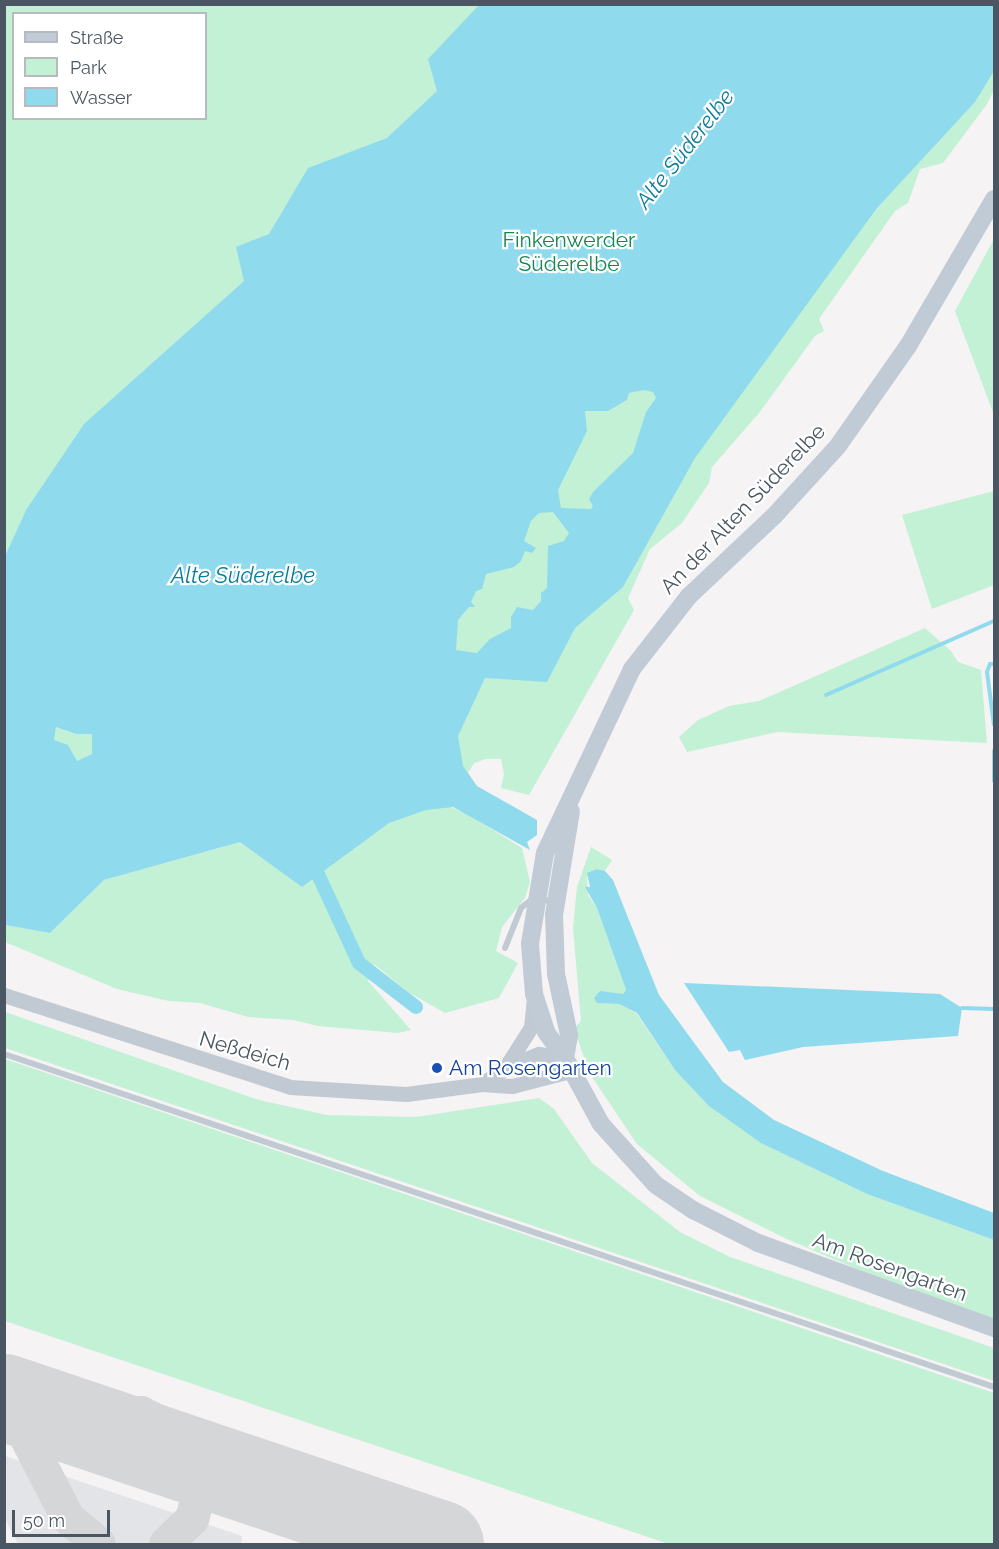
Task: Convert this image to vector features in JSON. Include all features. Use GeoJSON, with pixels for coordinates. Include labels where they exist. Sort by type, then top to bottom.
{"type":"FeatureCollection","features":[{"type":"Feature","properties":{"kind":"main road","name":"An der Alten Süderelbe"},"geometry":{"type":"LineString","coordinates":[[568,1064],[546,1032],[534,994],[530,944],[534,900],[545,853],[574,795],[615,698],[650,641],[689,596],[774,516],[838,446],[908,346],[968,239],[994,199]]}},
{"type":"Feature","properties":{"kind":"main road","name":"An der Alten Süderelbe"},"geometry":{"type":"LineString","coordinates":[[568,1064],[569,1035],[556,974],[555,901],[574,795]]}},
{"type":"Feature","properties":{"kind":"main road","name":"Am Rosengarten"},"geometry":{"type":"LineString","coordinates":[[568,1064],[593,1112],[624,1154],[656,1185],[693,1210],[758,1243],[994,1328]]}},
{"type":"Feature","properties":{"kind":"street"},"geometry":{"type":"LineString","coordinates":[[506,1067],[531,1027],[534,994]]}},
{"type":"Feature","properties":{"kind":"street","name":"Neßdeich"},"geometry":{"type":"LineString","coordinates":[[4,995],[232,1071],[290,1087],[406,1094],[482,1084],[512,1086],[568,1064]]}},
{"type":"Feature","properties":{"kind":"street","name":"Neßdeich"},"geometry":{"type":"LineString","coordinates":[[482,1084],[506,1067],[539,1054],[568,1064]]}},
{"type":"Feature","properties":{"kind":"lane"},"geometry":{"type":"LineString","coordinates":[[505,948],[516,913],[534,900],[555,901]]}},
{"type":"Feature","properties":{"kind":"lane"},"geometry":{"type":"LineString","coordinates":[[4,1054],[994,1387]]}},
{"type":"Feature","properties":{"kind":"shaded area"},"geometry":{"type":"Polygon","coordinates":[[[5,1456],[242,1536],[241,1544],[18,1544],[5,1518],[5,1456]]]}},
{"type":"Feature","properties":{"kind":"green space","name":"Alte Süderelbe"},"geometry":{"type":"Polygon","coordinates":[[[4,5],[994,5],[994,90],[987,104],[943,163],[920,169],[908,203],[895,211],[819,319],[824,331],[815,336],[759,413],[712,467],[709,483],[682,523],[650,549],[628,598],[634,610],[529,795],[501,788],[504,774],[501,759],[486,759],[474,763],[448,806],[469,815],[522,848],[530,882],[525,898],[502,927],[496,951],[518,963],[499,998],[445,1013],[408,992],[374,964],[368,981],[411,1030],[398,1033],[318,1026],[293,1020],[248,1017],[200,1003],[169,1001],[117,989],[5,942],[5,925],[50,933],[104,880],[226,846],[26,510],[5,556],[4,5]]]}},
{"type":"Feature","properties":{"kind":"green space"},"geometry":{"type":"Polygon","coordinates":[[[994,239],[994,415],[955,311],[994,239]]]}},
{"type":"Feature","properties":{"kind":"green space"},"geometry":{"type":"Polygon","coordinates":[[[994,491],[994,585],[932,609],[902,515],[994,491]]]}},
{"type":"Feature","properties":{"kind":"green space"},"geometry":{"type":"Polygon","coordinates":[[[925,628],[951,651],[958,662],[981,670],[987,743],[777,732],[687,752],[679,737],[698,720],[729,706],[759,701],[925,628]]]}},
{"type":"Feature","properties":{"kind":"green space"},"geometry":{"type":"Polygon","coordinates":[[[56,727],[76,734],[93,734],[92,754],[77,761],[54,740],[56,727]]]}},
{"type":"Feature","properties":{"kind":"green space"},"geometry":{"type":"Polygon","coordinates":[[[591,847],[612,860],[605,871],[597,869],[587,877],[588,895],[597,908],[626,990],[623,994],[597,1003],[619,1004],[636,1013],[675,1070],[761,1143],[867,1194],[994,1240],[994,1319],[885,1281],[789,1240],[700,1196],[637,1144],[590,1074],[574,1029],[581,1021],[573,928],[577,887],[591,847]]]}},
{"type":"Feature","properties":{"kind":"green space"},"geometry":{"type":"Polygon","coordinates":[[[5,1012],[259,1100],[327,1115],[416,1117],[539,1098],[554,1109],[592,1163],[680,1232],[730,1257],[994,1348],[994,1381],[5,1048],[5,1012]]]}},
{"type":"Feature","properties":{"kind":"green space"},"geometry":{"type":"Polygon","coordinates":[[[5,1059],[994,1393],[994,1544],[669,1544],[5,1321],[5,1059]]]}},
{"type":"Feature","properties":{"kind":"water","name":"Alte Süderelbe"},"geometry":{"type":"Polygon","coordinates":[[[479,5],[994,5],[994,71],[975,102],[877,208],[695,458],[623,587],[575,628],[547,682],[485,678],[458,736],[463,766],[477,786],[537,820],[537,835],[527,842],[530,850],[453,807],[426,810],[389,823],[302,887],[240,842],[104,880],[50,933],[5,925],[5,556],[26,510],[84,424],[244,281],[236,247],[269,234],[308,168],[387,138],[437,91],[428,59],[479,5]],[[644,390],[629,393],[627,400],[608,411],[585,411],[587,431],[558,490],[561,508],[591,509],[593,506],[589,499],[593,492],[633,453],[646,412],[656,398],[653,392],[644,390]],[[553,512],[539,513],[531,521],[524,541],[536,548],[532,553],[525,551],[521,561],[514,567],[486,574],[482,589],[476,591],[471,602],[475,607],[469,607],[458,620],[456,650],[477,653],[490,639],[511,628],[511,617],[517,607],[533,610],[541,601],[541,593],[547,588],[548,546],[564,541],[569,533],[553,512]],[[56,727],[54,740],[68,745],[77,761],[92,754],[92,734],[76,734],[56,727]]]}},
{"type":"Feature","properties":{"kind":"water"},"geometry":{"type":"Polygon","coordinates":[[[597,869],[605,871],[613,880],[659,995],[723,1082],[774,1120],[883,1171],[994,1213],[994,1240],[867,1194],[761,1143],[709,1106],[675,1070],[637,1013],[619,1004],[597,1003],[594,998],[600,991],[623,994],[626,990],[597,908],[585,887],[590,887],[587,873],[597,869]]]}},
{"type":"Feature","properties":{"kind":"water"},"geometry":{"type":"Polygon","coordinates":[[[684,983],[940,994],[962,1008],[958,1036],[803,1047],[745,1060],[740,1050],[729,1052],[684,983]]]}},
{"type":"Feature","properties":{"kind":"waterway"},"geometry":{"type":"LineString","coordinates":[[826,695],[994,621]]}},
{"type":"Feature","properties":{"kind":"waterway"},"geometry":{"type":"LineString","coordinates":[[994,664],[990,664],[987,672],[994,725]]}},
{"type":"Feature","properties":{"kind":"waterway"},"geometry":{"type":"LineString","coordinates":[[994,751],[994,781]]}},
{"type":"Feature","properties":{"kind":"waterway"},"geometry":{"type":"LineString","coordinates":[[310,857],[359,963],[416,1007]]}},
{"type":"Feature","properties":{"kind":"waterway"},"geometry":{"type":"LineString","coordinates":[[962,1008],[994,1009]]}},
{"type":"Feature","properties":{"kind":"taxiway"},"geometry":{"type":"LineString","coordinates":[[4,1407],[21,1427],[68,1518],[99,1544]]}},
{"type":"Feature","properties":{"kind":"taxiway"},"geometry":{"type":"LineString","coordinates":[[39,1409],[83,1418],[141,1413],[175,1430],[191,1450],[201,1484],[192,1519],[166,1544]]}},
{"type":"Feature","properties":{"kind":"runway"},"geometry":{"type":"LineString","coordinates":[[4,1397],[440,1544]]}},
{"type":"Feature","properties":{"kind":"place","name":"Am Rosengarten"},"geometry":{"type":"Point","coordinates":[437,1068]}},
{"type":"Feature","properties":{"kind":"park label","name":"Finkenwerder Süderelbe"},"geometry":{"type":"Point","coordinates":[569,252]}}]}
